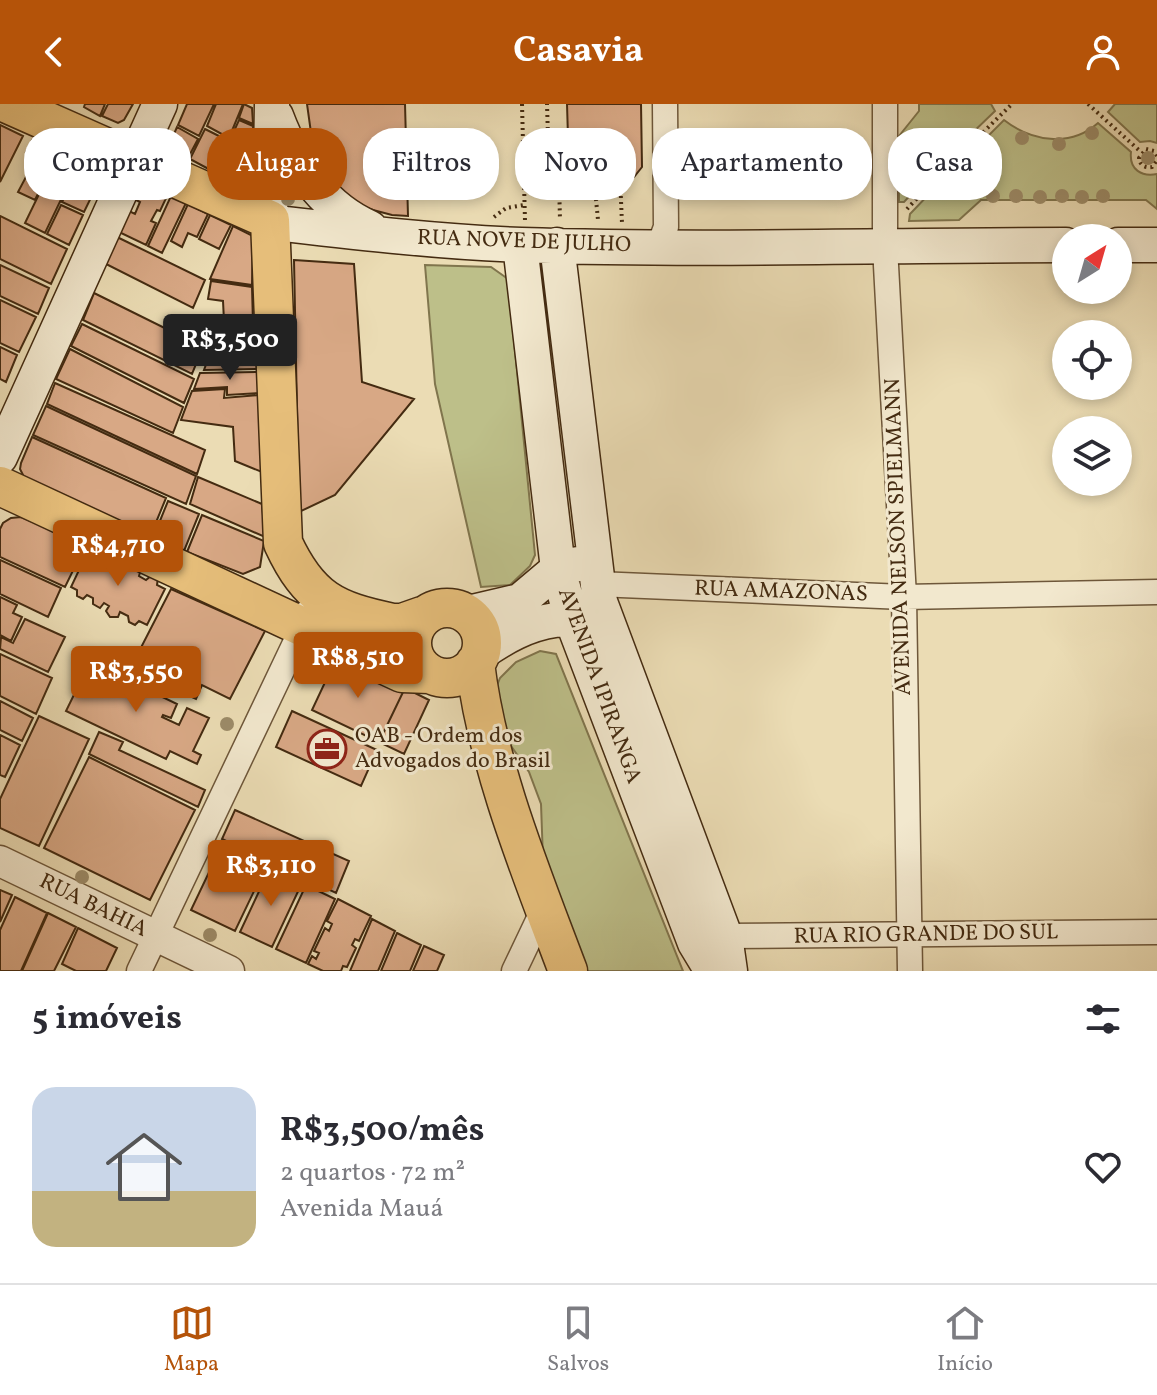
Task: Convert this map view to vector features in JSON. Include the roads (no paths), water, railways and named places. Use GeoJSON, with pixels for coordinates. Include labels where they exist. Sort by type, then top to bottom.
{"type":"FeatureCollection","features":[{"type":"Feature","properties":{"kind":"main road","name":"RUA NOVE DE JULHO"},"geometry":{"type":"LineString","coordinates":[[8,104],[61,128]]}},
{"type":"Feature","properties":{"kind":"main road"},"geometry":{"type":"LineString","coordinates":[[149,128],[160,104]]}},
{"type":"Feature","properties":{"kind":"main road"},"geometry":{"type":"LineString","coordinates":[[0,486],[402,673],[457,667],[504,637],[526,627],[559,619],[591,595],[582,565],[572,564],[558,569],[520,601],[468,613],[454,607],[432,610],[402,623],[393,623],[359,616],[323,600],[291,558],[270,220],[272,104]]}},
{"type":"Feature","properties":{"kind":"main road"},"geometry":{"type":"LineString","coordinates":[[272,104],[287,143],[317,191],[350,218],[397,237]]}},
{"type":"Feature","properties":{"kind":"main road","name":"RUA NOVE DE JULHO"},"geometry":{"type":"LineString","coordinates":[[191,186],[270,220],[397,237],[558,239],[658,248],[1052,245]]}},
{"type":"Feature","properties":{"kind":"main road"},"geometry":{"type":"LineString","coordinates":[[0,457],[116,200]]}},
{"type":"Feature","properties":{"kind":"main road","name":"AVENIDA IPIRANGA"},"geometry":{"type":"LineString","coordinates":[[522,238],[558,569],[591,595]]}},
{"type":"Feature","properties":{"kind":"main road","name":"AVENIDA IPIRANGA"},"geometry":{"type":"LineString","coordinates":[[558,239],[591,595],[710,950],[730,971]]}},
{"type":"Feature","properties":{"kind":"main road"},"geometry":{"type":"LineString","coordinates":[[1132,245],[1157,245]]}},
{"type":"Feature","properties":{"kind":"main road"},"geometry":{"type":"LineString","coordinates":[[226,590],[239,591],[260,585],[275,567],[291,558]]}},
{"type":"Feature","properties":{"kind":"main road"},"geometry":{"type":"LineString","coordinates":[[457,667],[481,639],[468,613]]}},
{"type":"Feature","properties":{"kind":"main road"},"geometry":{"type":"LineString","coordinates":[[422,616],[415,628],[414,653],[419,665],[457,667]]}},
{"type":"Feature","properties":{"kind":"main road"},"geometry":{"type":"LineString","coordinates":[[457,667],[488,737],[540,916],[541,970]]}},
{"type":"Feature","properties":{"kind":"street"},"geometry":{"type":"LineString","coordinates":[[658,248],[666,227],[665,104]]}},
{"type":"Feature","properties":{"kind":"street","name":"AVENIDA NELSON SPIELMANN"},"geometry":{"type":"LineString","coordinates":[[885,104],[885,247],[904,597],[910,971]]}},
{"type":"Feature","properties":{"kind":"street"},"geometry":{"type":"LineString","coordinates":[[139,971],[306,616],[291,558]]}},
{"type":"Feature","properties":{"kind":"street","name":"RUA AMAZONAS"},"geometry":{"type":"LineString","coordinates":[[591,595],[904,597],[1157,592]]}},
{"type":"Feature","properties":{"kind":"street","name":"RUA BAHIA"},"geometry":{"type":"LineString","coordinates":[[0,861],[229,971]]}},
{"type":"Feature","properties":{"kind":"street","name":"RUA RIO GRANDE DO SUL"},"geometry":{"type":"LineString","coordinates":[[710,950],[910,935],[1157,932]]}},
{"type":"Feature","properties":{"kind":"place","name":"OAB - Ordem dos Advogados do Brasil"},"geometry":{"type":"Point","coordinates":[327,749]}}]}
